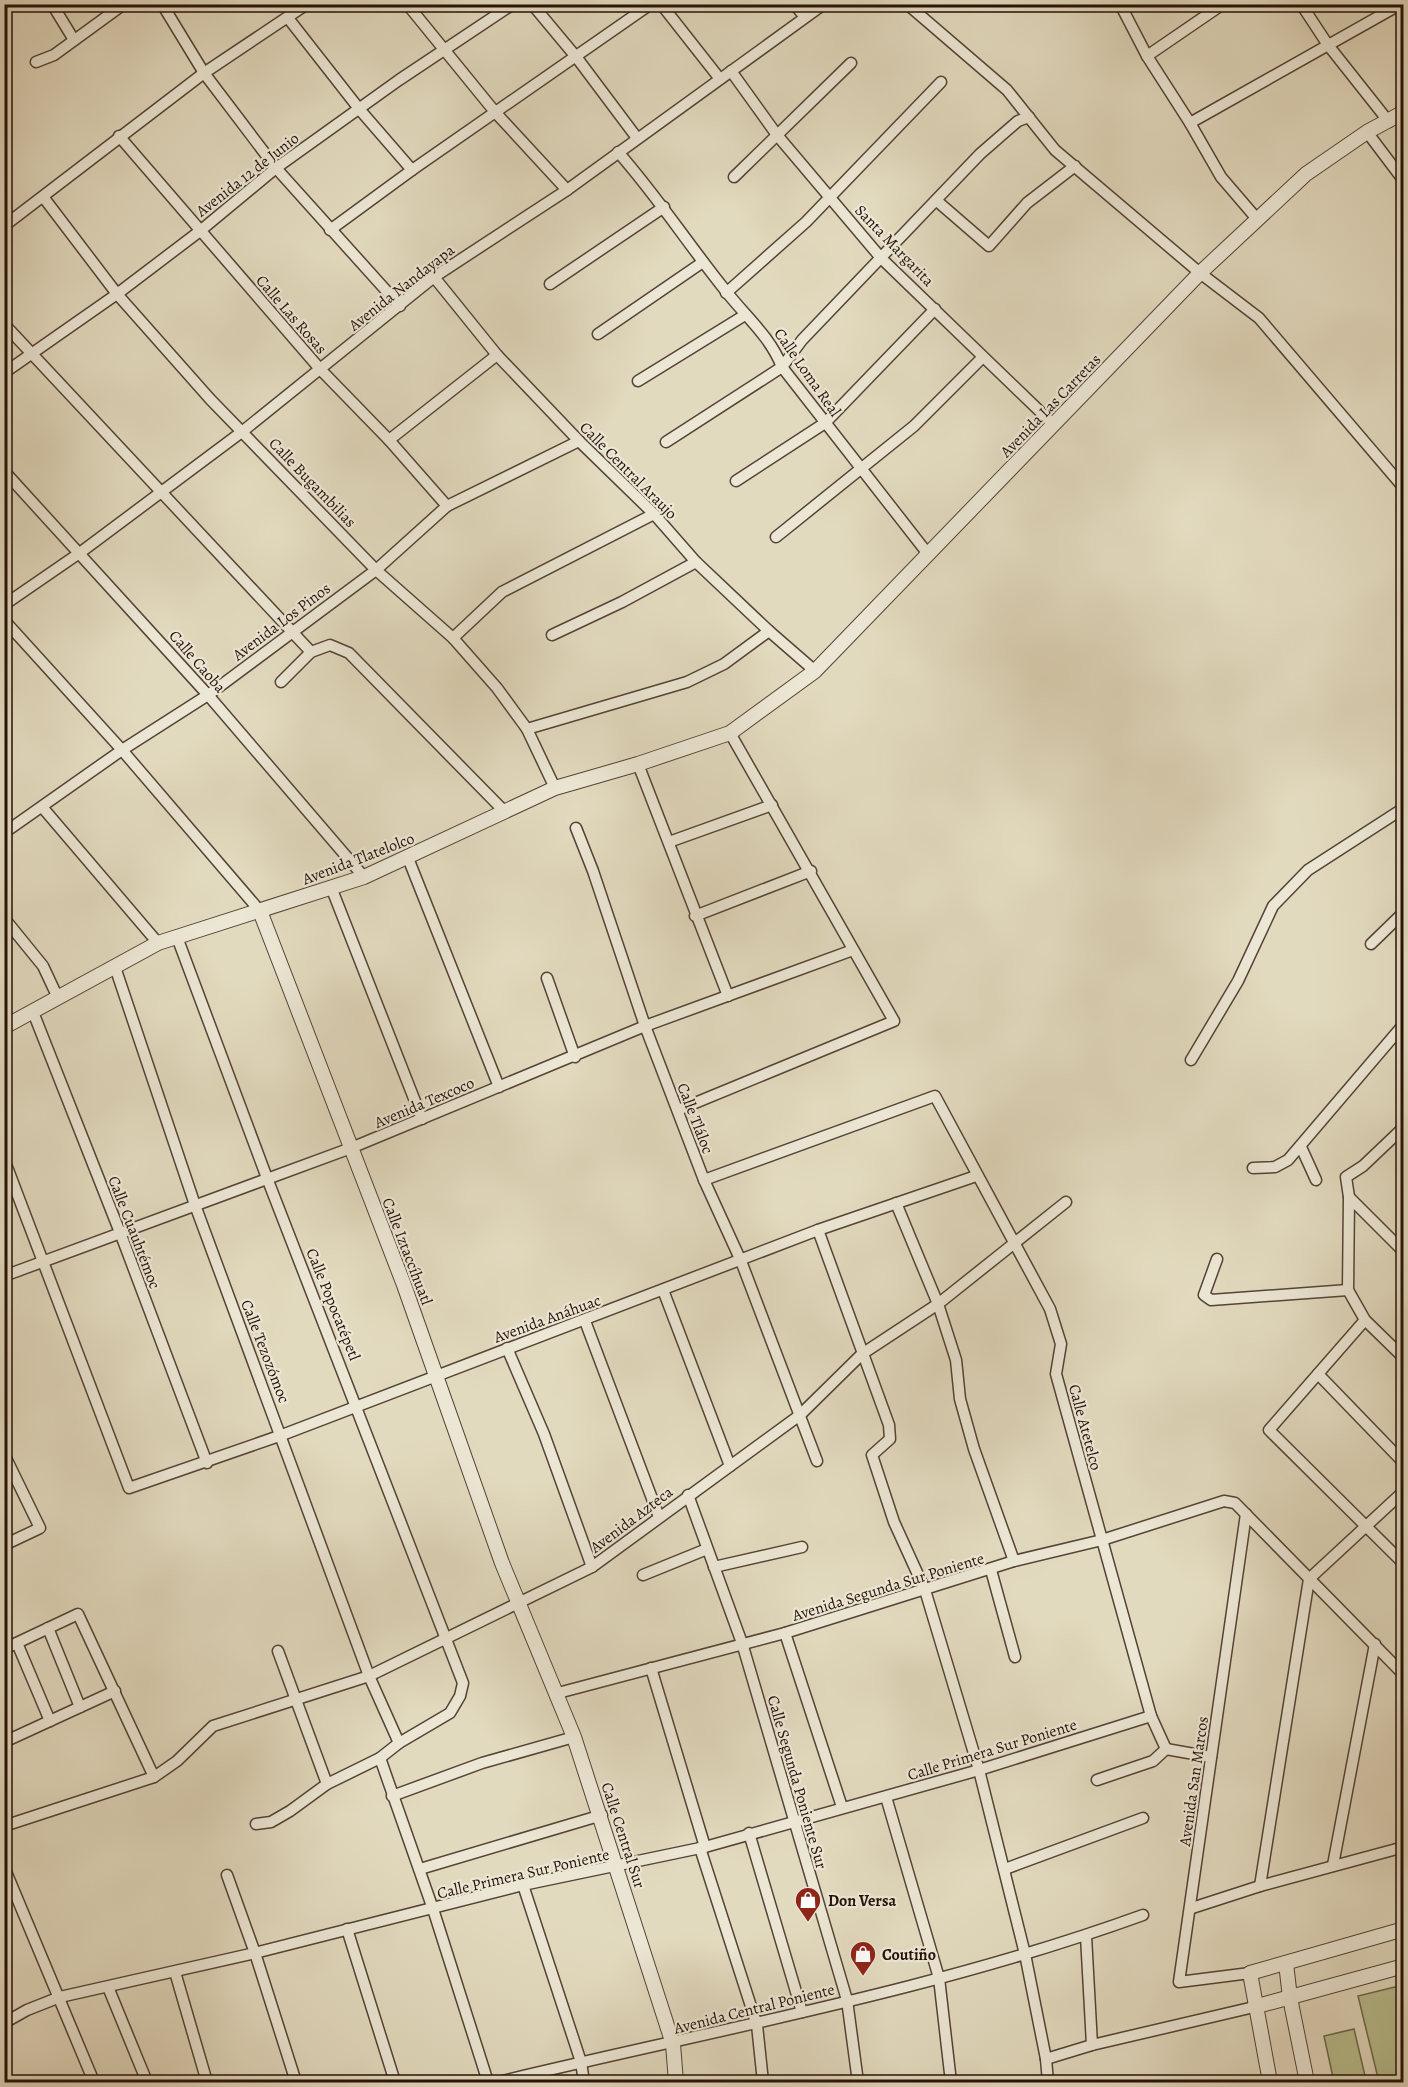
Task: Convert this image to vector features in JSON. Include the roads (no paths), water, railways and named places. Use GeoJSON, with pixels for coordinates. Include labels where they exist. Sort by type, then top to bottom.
{"type":"FeatureCollection","features":[{"type":"Feature","properties":{"kind":"street"},"geometry":{"type":"LineString","coordinates":[[52,4],[74,40]]}},
{"type":"Feature","properties":{"kind":"street"},"geometry":{"type":"LineString","coordinates":[[36,62],[54,55],[124,4]]}},
{"type":"Feature","properties":{"kind":"street"},"geometry":{"type":"LineString","coordinates":[[162,4],[204,73],[276,168],[400,306]]}},
{"type":"Feature","properties":{"kind":"street"},"geometry":{"type":"LineString","coordinates":[[4,226],[44,198],[119,136],[204,73],[307,4]]}},
{"type":"Feature","properties":{"kind":"street"},"geometry":{"type":"LineString","coordinates":[[407,4],[495,112],[567,190]]}},
{"type":"Feature","properties":{"kind":"street","name":"Avenida 12 de Junio"},"geometry":{"type":"LineString","coordinates":[[4,373],[117,294],[200,231],[276,168],[399,80],[513,4]]}},
{"type":"Feature","properties":{"kind":"street"},"geometry":{"type":"LineString","coordinates":[[532,4],[577,57],[637,138]]}},
{"type":"Feature","properties":{"kind":"street"},"geometry":{"type":"LineString","coordinates":[[330,230],[412,170],[651,4]]}},
{"type":"Feature","properties":{"kind":"street"},"geometry":{"type":"LineString","coordinates":[[661,4],[720,79]]}},
{"type":"Feature","properties":{"kind":"street"},"geometry":{"type":"LineString","coordinates":[[794,4],[805,17]]}},
{"type":"Feature","properties":{"kind":"street","name":"Avenida Nandayapa"},"geometry":{"type":"LineString","coordinates":[[4,605],[81,552],[243,431],[434,277],[567,190],[824,4]]}},
{"type":"Feature","properties":{"kind":"street"},"geometry":{"type":"LineString","coordinates":[[907,4],[1007,90],[1055,150],[1200,273],[1258,318],[1404,488]]}},
{"type":"Feature","properties":{"kind":"street"},"geometry":{"type":"LineString","coordinates":[[1120,4],[1147,56],[1221,177],[1257,219]]}},
{"type":"Feature","properties":{"kind":"street"},"geometry":{"type":"LineString","coordinates":[[1147,56],[1223,4]]}},
{"type":"Feature","properties":{"kind":"street"},"geometry":{"type":"LineString","coordinates":[[1301,4],[1328,45],[1389,122]]}},
{"type":"Feature","properties":{"kind":"street"},"geometry":{"type":"LineString","coordinates":[[1190,123],[1401,4]]}},
{"type":"Feature","properties":{"kind":"street"},"geometry":{"type":"LineString","coordinates":[[288,18],[360,110],[412,170]]}},
{"type":"Feature","properties":{"kind":"street"},"geometry":{"type":"LineString","coordinates":[[734,177],[851,63]]}},
{"type":"Feature","properties":{"kind":"street","name":"Santa Margarita"},"geometry":{"type":"LineString","coordinates":[[731,71],[777,135],[881,258],[1053,425]]}},
{"type":"Feature","properties":{"kind":"street"},"geometry":{"type":"LineString","coordinates":[[726,293],[787,240],[830,198],[941,82]]}},
{"type":"Feature","properties":{"kind":"street","name":"Avenida Las Carretas"},"geometry":{"type":"LineString","coordinates":[[730,733],[815,671],[1200,273],[1257,219],[1306,174],[1367,132],[1404,112]]}},
{"type":"Feature","properties":{"kind":"street"},"geometry":{"type":"LineString","coordinates":[[666,442],[782,367],[802,340],[988,147],[1018,121],[1029,117]]}},
{"type":"Feature","properties":{"kind":"street"},"geometry":{"type":"LineString","coordinates":[[1367,132],[1404,181]]}},
{"type":"Feature","properties":{"kind":"street","name":"Calle Las Rosas"},"geometry":{"type":"LineString","coordinates":[[119,136],[320,369],[389,440],[447,506]]}},
{"type":"Feature","properties":{"kind":"street","name":"Calle Loma Real"},"geometry":{"type":"LineString","coordinates":[[618,152],[664,207],[726,293],[766,337],[782,367],[928,554]]}},
{"type":"Feature","properties":{"kind":"street"},"geometry":{"type":"LineString","coordinates":[[937,201],[989,246],[1027,203],[1075,166]]}},
{"type":"Feature","properties":{"kind":"street","name":"Calle Bugambilias"},"geometry":{"type":"LineString","coordinates":[[44,198],[117,294],[178,364],[376,570],[453,638],[497,688],[527,729],[555,788]]}},
{"type":"Feature","properties":{"kind":"street"},"geometry":{"type":"LineString","coordinates":[[550,284],[664,207]]}},
{"type":"Feature","properties":{"kind":"street"},"geometry":{"type":"LineString","coordinates":[[598,333],[703,262]]}},
{"type":"Feature","properties":{"kind":"street","name":"Calle Central Araujo"},"geometry":{"type":"LineString","coordinates":[[434,277],[497,355],[579,441],[654,514],[696,562],[815,671]]}},
{"type":"Feature","properties":{"kind":"street"},"geometry":{"type":"LineString","coordinates":[[736,481],[825,423],[935,309]]}},
{"type":"Feature","properties":{"kind":"street"},"geometry":{"type":"LineString","coordinates":[[638,381],[746,315]]}},
{"type":"Feature","properties":{"kind":"street"},"geometry":{"type":"LineString","coordinates":[[4,324],[311,652]]}},
{"type":"Feature","properties":{"kind":"street"},"geometry":{"type":"LineString","coordinates":[[389,440],[497,355]]}},
{"type":"Feature","properties":{"kind":"street"},"geometry":{"type":"LineString","coordinates":[[776,537],[914,426],[983,357]]}},
{"type":"Feature","properties":{"kind":"street","name":"Avenida Los Pinos"},"geometry":{"type":"LineString","coordinates":[[4,833],[43,808],[122,750],[208,695],[376,570],[447,506],[579,441]]}},
{"type":"Feature","properties":{"kind":"street","name":"Calle Caoba"},"geometry":{"type":"LineString","coordinates":[[4,471],[81,552],[208,695],[364,877]]}},
{"type":"Feature","properties":{"kind":"street"},"geometry":{"type":"LineString","coordinates":[[453,638],[502,592],[654,514]]}},
{"type":"Feature","properties":{"kind":"street"},"geometry":{"type":"LineString","coordinates":[[552,635],[622,602],[696,562]]}},
{"type":"Feature","properties":{"kind":"street"},"geometry":{"type":"LineString","coordinates":[[4,620],[122,750],[260,911]]}},
{"type":"Feature","properties":{"kind":"street"},"geometry":{"type":"LineString","coordinates":[[527,729],[687,682],[724,664],[769,631]]}},
{"type":"Feature","properties":{"kind":"street"},"geometry":{"type":"LineString","coordinates":[[280,682],[311,652],[330,645],[349,653],[504,811]]}},
{"type":"Feature","properties":{"kind":"street"},"geometry":{"type":"LineString","coordinates":[[678,1110],[894,1021],[811,871],[730,733]]}},
{"type":"Feature","properties":{"kind":"street","name":"Avenida Tlatelolco"},"geometry":{"type":"LineString","coordinates":[[4,1027],[158,943],[364,877],[555,788],[638,764],[730,733]]}},
{"type":"Feature","properties":{"kind":"street"},"geometry":{"type":"LineString","coordinates":[[638,764],[695,916],[728,996]]}},
{"type":"Feature","properties":{"kind":"street"},"geometry":{"type":"LineString","coordinates":[[669,842],[772,805]]}},
{"type":"Feature","properties":{"kind":"street"},"geometry":{"type":"LineString","coordinates":[[43,808],[158,943]]}},
{"type":"Feature","properties":{"kind":"street"},"geometry":{"type":"LineString","coordinates":[[1191,1060],[1238,981],[1273,906],[1308,870],[1404,808]]}},
{"type":"Feature","properties":{"kind":"street","name":"Calle Tláloc"},"geometry":{"type":"LineString","coordinates":[[576,828],[594,871],[645,1026],[704,1180],[741,1261],[817,1461]]}},
{"type":"Feature","properties":{"kind":"street"},"geometry":{"type":"LineString","coordinates":[[408,858],[499,1087]]}},
{"type":"Feature","properties":{"kind":"street"},"geometry":{"type":"LineString","coordinates":[[695,916],[811,871]]}},
{"type":"Feature","properties":{"kind":"street"},"geometry":{"type":"LineString","coordinates":[[331,887],[422,1119]]}},
{"type":"Feature","properties":{"kind":"street","name":"Calle Iztaccíhuatl"},"geometry":{"type":"LineString","coordinates":[[260,911],[404,1285],[502,1563],[519,1604]]}},
{"type":"Feature","properties":{"kind":"street"},"geometry":{"type":"LineString","coordinates":[[1371,944],[1404,912]]}},
{"type":"Feature","properties":{"kind":"street"},"geometry":{"type":"LineString","coordinates":[[4,918],[43,966],[58,999]]}},
{"type":"Feature","properties":{"kind":"street","name":"Calle Popocatépetl"},"geometry":{"type":"LineString","coordinates":[[177,937],[267,1178],[358,1406],[463,1683],[460,1696],[450,1713],[399,1743]]}},
{"type":"Feature","properties":{"kind":"street","name":"Avenida Texcoco"},"geometry":{"type":"LineString","coordinates":[[4,1276],[44,1264],[195,1205],[351,1148],[575,1057],[645,1026],[853,950]]}},
{"type":"Feature","properties":{"kind":"street","name":"Calle Tezozómoc"},"geometry":{"type":"LineString","coordinates":[[115,967],[195,1205],[282,1435],[369,1676],[399,1743]]}},
{"type":"Feature","properties":{"kind":"street"},"geometry":{"type":"LineString","coordinates":[[547,978],[575,1057]]}},
{"type":"Feature","properties":{"kind":"street","name":"Calle Cuauhtémoc"},"geometry":{"type":"LineString","coordinates":[[33,1012],[121,1234],[207,1463]]}},
{"type":"Feature","properties":{"kind":"street"},"geometry":{"type":"LineString","coordinates":[[1253,1168],[1275,1167],[1301,1147],[1404,1024]]}},
{"type":"Feature","properties":{"kind":"street"},"geometry":{"type":"LineString","coordinates":[[1394,1034],[1404,1042]]}},
{"type":"Feature","properties":{"kind":"street","name":"Calle Atetelco"},"geometry":{"type":"LineString","coordinates":[[704,1180],[935,1096],[976,1176],[1050,1309],[1061,1344],[1056,1374],[1151,1716],[1166,1749]]}},
{"type":"Feature","properties":{"kind":"street"},"geometry":{"type":"LineString","coordinates":[[1401,1135],[1346,1177],[1349,1197],[1348,1290],[1365,1320],[1404,1358]]}},
{"type":"Feature","properties":{"kind":"street"},"geometry":{"type":"LineString","coordinates":[[1301,1147],[1316,1180]]}},
{"type":"Feature","properties":{"kind":"street"},"geometry":{"type":"LineString","coordinates":[[4,1159],[44,1264]]}},
{"type":"Feature","properties":{"kind":"street","name":"Avenida Anáhuac"},"geometry":{"type":"LineString","coordinates":[[44,1264],[129,1488],[207,1463],[282,1435],[818,1230],[976,1176]]}},
{"type":"Feature","properties":{"kind":"street"},"geometry":{"type":"LineString","coordinates":[[1349,1197],[1404,1252]]}},
{"type":"Feature","properties":{"kind":"street","name":"Avenida Azteca"},"geometry":{"type":"LineString","coordinates":[[154,1777],[177,1761],[213,1726],[369,1676],[444,1637],[519,1604],[592,1567],[800,1415],[862,1354],[938,1304],[1014,1246],[1066,1202]]}},
{"type":"Feature","properties":{"kind":"street"},"geometry":{"type":"LineString","coordinates":[[896,1203],[938,1304],[956,1360],[960,1399],[974,1449],[1014,1561]]}},
{"type":"Feature","properties":{"kind":"street"},"geometry":{"type":"LineString","coordinates":[[818,1230],[890,1425],[890,1439],[872,1455],[894,1522],[926,1590],[979,1770],[1025,1954],[1046,2059],[1048,2082]]}},
{"type":"Feature","properties":{"kind":"street"},"geometry":{"type":"LineString","coordinates":[[1217,1258],[1204,1295],[1211,1300],[1348,1290]]}},
{"type":"Feature","properties":{"kind":"street"},"geometry":{"type":"LineString","coordinates":[[663,1290],[730,1466]]}},
{"type":"Feature","properties":{"kind":"street"},"geometry":{"type":"LineString","coordinates":[[1365,1320],[1269,1430],[1404,1564]]}},
{"type":"Feature","properties":{"kind":"street"},"geometry":{"type":"LineString","coordinates":[[585,1321],[659,1517]]}},
{"type":"Feature","properties":{"kind":"street"},"geometry":{"type":"LineString","coordinates":[[507,1348],[544,1434],[592,1567]]}},
{"type":"Feature","properties":{"kind":"street"},"geometry":{"type":"LineString","coordinates":[[1318,1374],[1404,1463]]}},
{"type":"Feature","properties":{"kind":"street"},"geometry":{"type":"LineString","coordinates":[[4,1454],[40,1528],[4,1545]]}},
{"type":"Feature","properties":{"kind":"street"},"geometry":{"type":"LineString","coordinates":[[1260,1886],[1309,1579],[1404,1491]]}},
{"type":"Feature","properties":{"kind":"street","name":"Calle Segunda Poniente Sur"},"geometry":{"type":"LineString","coordinates":[[688,1495],[742,1643],[848,2000],[858,2082]]}},
{"type":"Feature","properties":{"kind":"street","name":"Avenida Segunda Sur Poniente"},"geometry":{"type":"LineString","coordinates":[[558,1693],[785,1633],[992,1570],[1014,1561],[1102,1540],[1224,1501],[1235,1503],[1246,1514]]}},
{"type":"Feature","properties":{"kind":"street"},"geometry":{"type":"LineString","coordinates":[[1246,1514],[1404,1675]]}},
{"type":"Feature","properties":{"kind":"street","name":"Avenida San Marcos"},"geometry":{"type":"LineString","coordinates":[[1246,1514],[1192,1908],[1179,1982],[1250,1973]]}},
{"type":"Feature","properties":{"kind":"street"},"geometry":{"type":"LineString","coordinates":[[714,1567],[802,1547]]}},
{"type":"Feature","properties":{"kind":"street"},"geometry":{"type":"LineString","coordinates":[[643,1575],[707,1549]]}},
{"type":"Feature","properties":{"kind":"street"},"geometry":{"type":"LineString","coordinates":[[992,1570],[1015,1656]]}},
{"type":"Feature","properties":{"kind":"street","name":"Calle Central Sur"},"geometry":{"type":"LineString","coordinates":[[519,1604],[558,1693],[602,1815],[673,2044],[676,2082]]}},
{"type":"Feature","properties":{"kind":"street"},"geometry":{"type":"LineString","coordinates":[[4,1649],[78,1614],[154,1777],[6,1821]]}},
{"type":"Feature","properties":{"kind":"street"},"geometry":{"type":"LineString","coordinates":[[48,1628],[80,1707]]}},
{"type":"Feature","properties":{"kind":"street"},"geometry":{"type":"LineString","coordinates":[[785,1633],[842,1807]]}},
{"type":"Feature","properties":{"kind":"street"},"geometry":{"type":"LineString","coordinates":[[17,1643],[50,1721]]}},
{"type":"Feature","properties":{"kind":"street"},"geometry":{"type":"LineString","coordinates":[[1333,1865],[1375,1644]]}},
{"type":"Feature","properties":{"kind":"street"},"geometry":{"type":"LineString","coordinates":[[278,1651],[327,1784]]}},
{"type":"Feature","properties":{"kind":"street"},"geometry":{"type":"LineString","coordinates":[[651,1668],[757,2025],[763,2082]]}},
{"type":"Feature","properties":{"kind":"street"},"geometry":{"type":"LineString","coordinates":[[4,1742],[115,1691]]}},
{"type":"Feature","properties":{"kind":"street","name":"Calle Primera Sur Poniente"},"geometry":{"type":"LineString","coordinates":[[4,2023],[27,2010],[60,1997],[255,1953],[523,1885],[703,1848],[749,1833],[979,1770],[1151,1716]]}},
{"type":"Feature","properties":{"kind":"street"},"geometry":{"type":"LineString","coordinates":[[392,1796],[482,1763],[574,1737]]}},
{"type":"Feature","properties":{"kind":"street"},"geometry":{"type":"LineString","coordinates":[[256,1824],[271,1822],[327,1784],[380,1758],[399,1743]]}},
{"type":"Feature","properties":{"kind":"street"},"geometry":{"type":"LineString","coordinates":[[1097,1780],[1153,1761],[1166,1749],[1211,1757]]}},
{"type":"Feature","properties":{"kind":"street"},"geometry":{"type":"LineString","coordinates":[[380,1758],[420,1869],[488,2082]]}},
{"type":"Feature","properties":{"kind":"street"},"geometry":{"type":"LineString","coordinates":[[886,1797],[939,1978],[951,2082]]}},
{"type":"Feature","properties":{"kind":"street"},"geometry":{"type":"LineString","coordinates":[[420,1869],[602,1815]]}},
{"type":"Feature","properties":{"kind":"street"},"geometry":{"type":"LineString","coordinates":[[1005,1869],[1143,1818]]}},
{"type":"Feature","properties":{"kind":"street"},"geometry":{"type":"LineString","coordinates":[[749,1833],[802,2012]]}},
{"type":"Feature","properties":{"kind":"street"},"geometry":{"type":"LineString","coordinates":[[1192,1908],[1260,1886],[1404,1847]]}},
{"type":"Feature","properties":{"kind":"street"},"geometry":{"type":"LineString","coordinates":[[4,1867],[94,2082]]}},
{"type":"Feature","properties":{"kind":"street"},"geometry":{"type":"LineString","coordinates":[[227,1875],[255,1953],[296,2082]]}},
{"type":"Feature","properties":{"kind":"street"},"geometry":{"type":"LineString","coordinates":[[523,1885],[581,2062],[584,2082]]}},
{"type":"Feature","properties":{"kind":"street","name":"Avenida Central Poniente"},"geometry":{"type":"LineString","coordinates":[[498,2082],[757,2025],[939,1978],[1086,1936],[1143,1915]]}},
{"type":"Feature","properties":{"kind":"street"},"geometry":{"type":"LineString","coordinates":[[347,1929],[396,2082]]}},
{"type":"Feature","properties":{"kind":"street"},"geometry":{"type":"LineString","coordinates":[[1270,2082],[1254,2007],[1250,1973],[1404,1929]]}},
{"type":"Feature","properties":{"kind":"street"},"geometry":{"type":"LineString","coordinates":[[1086,1936],[1092,2045]]}},
{"type":"Feature","properties":{"kind":"street"},"geometry":{"type":"LineString","coordinates":[[1286,1963],[1290,1998],[1307,2082]]}},
{"type":"Feature","properties":{"kind":"street"},"geometry":{"type":"LineString","coordinates":[[1046,2059],[1092,2045],[1290,1998],[1404,1966]]}},
{"type":"Feature","properties":{"kind":"street"},"geometry":{"type":"LineString","coordinates":[[175,1972],[207,2082]]}},
{"type":"Feature","properties":{"kind":"street"},"geometry":{"type":"LineString","coordinates":[[108,1987],[147,2082]]}},
{"type":"Feature","properties":{"kind":"place","name":"Don Versa"},"geometry":{"type":"Point","coordinates":[808,1923]}},
{"type":"Feature","properties":{"kind":"place","name":"Coutiño"},"geometry":{"type":"Point","coordinates":[863,1977]}}]}
